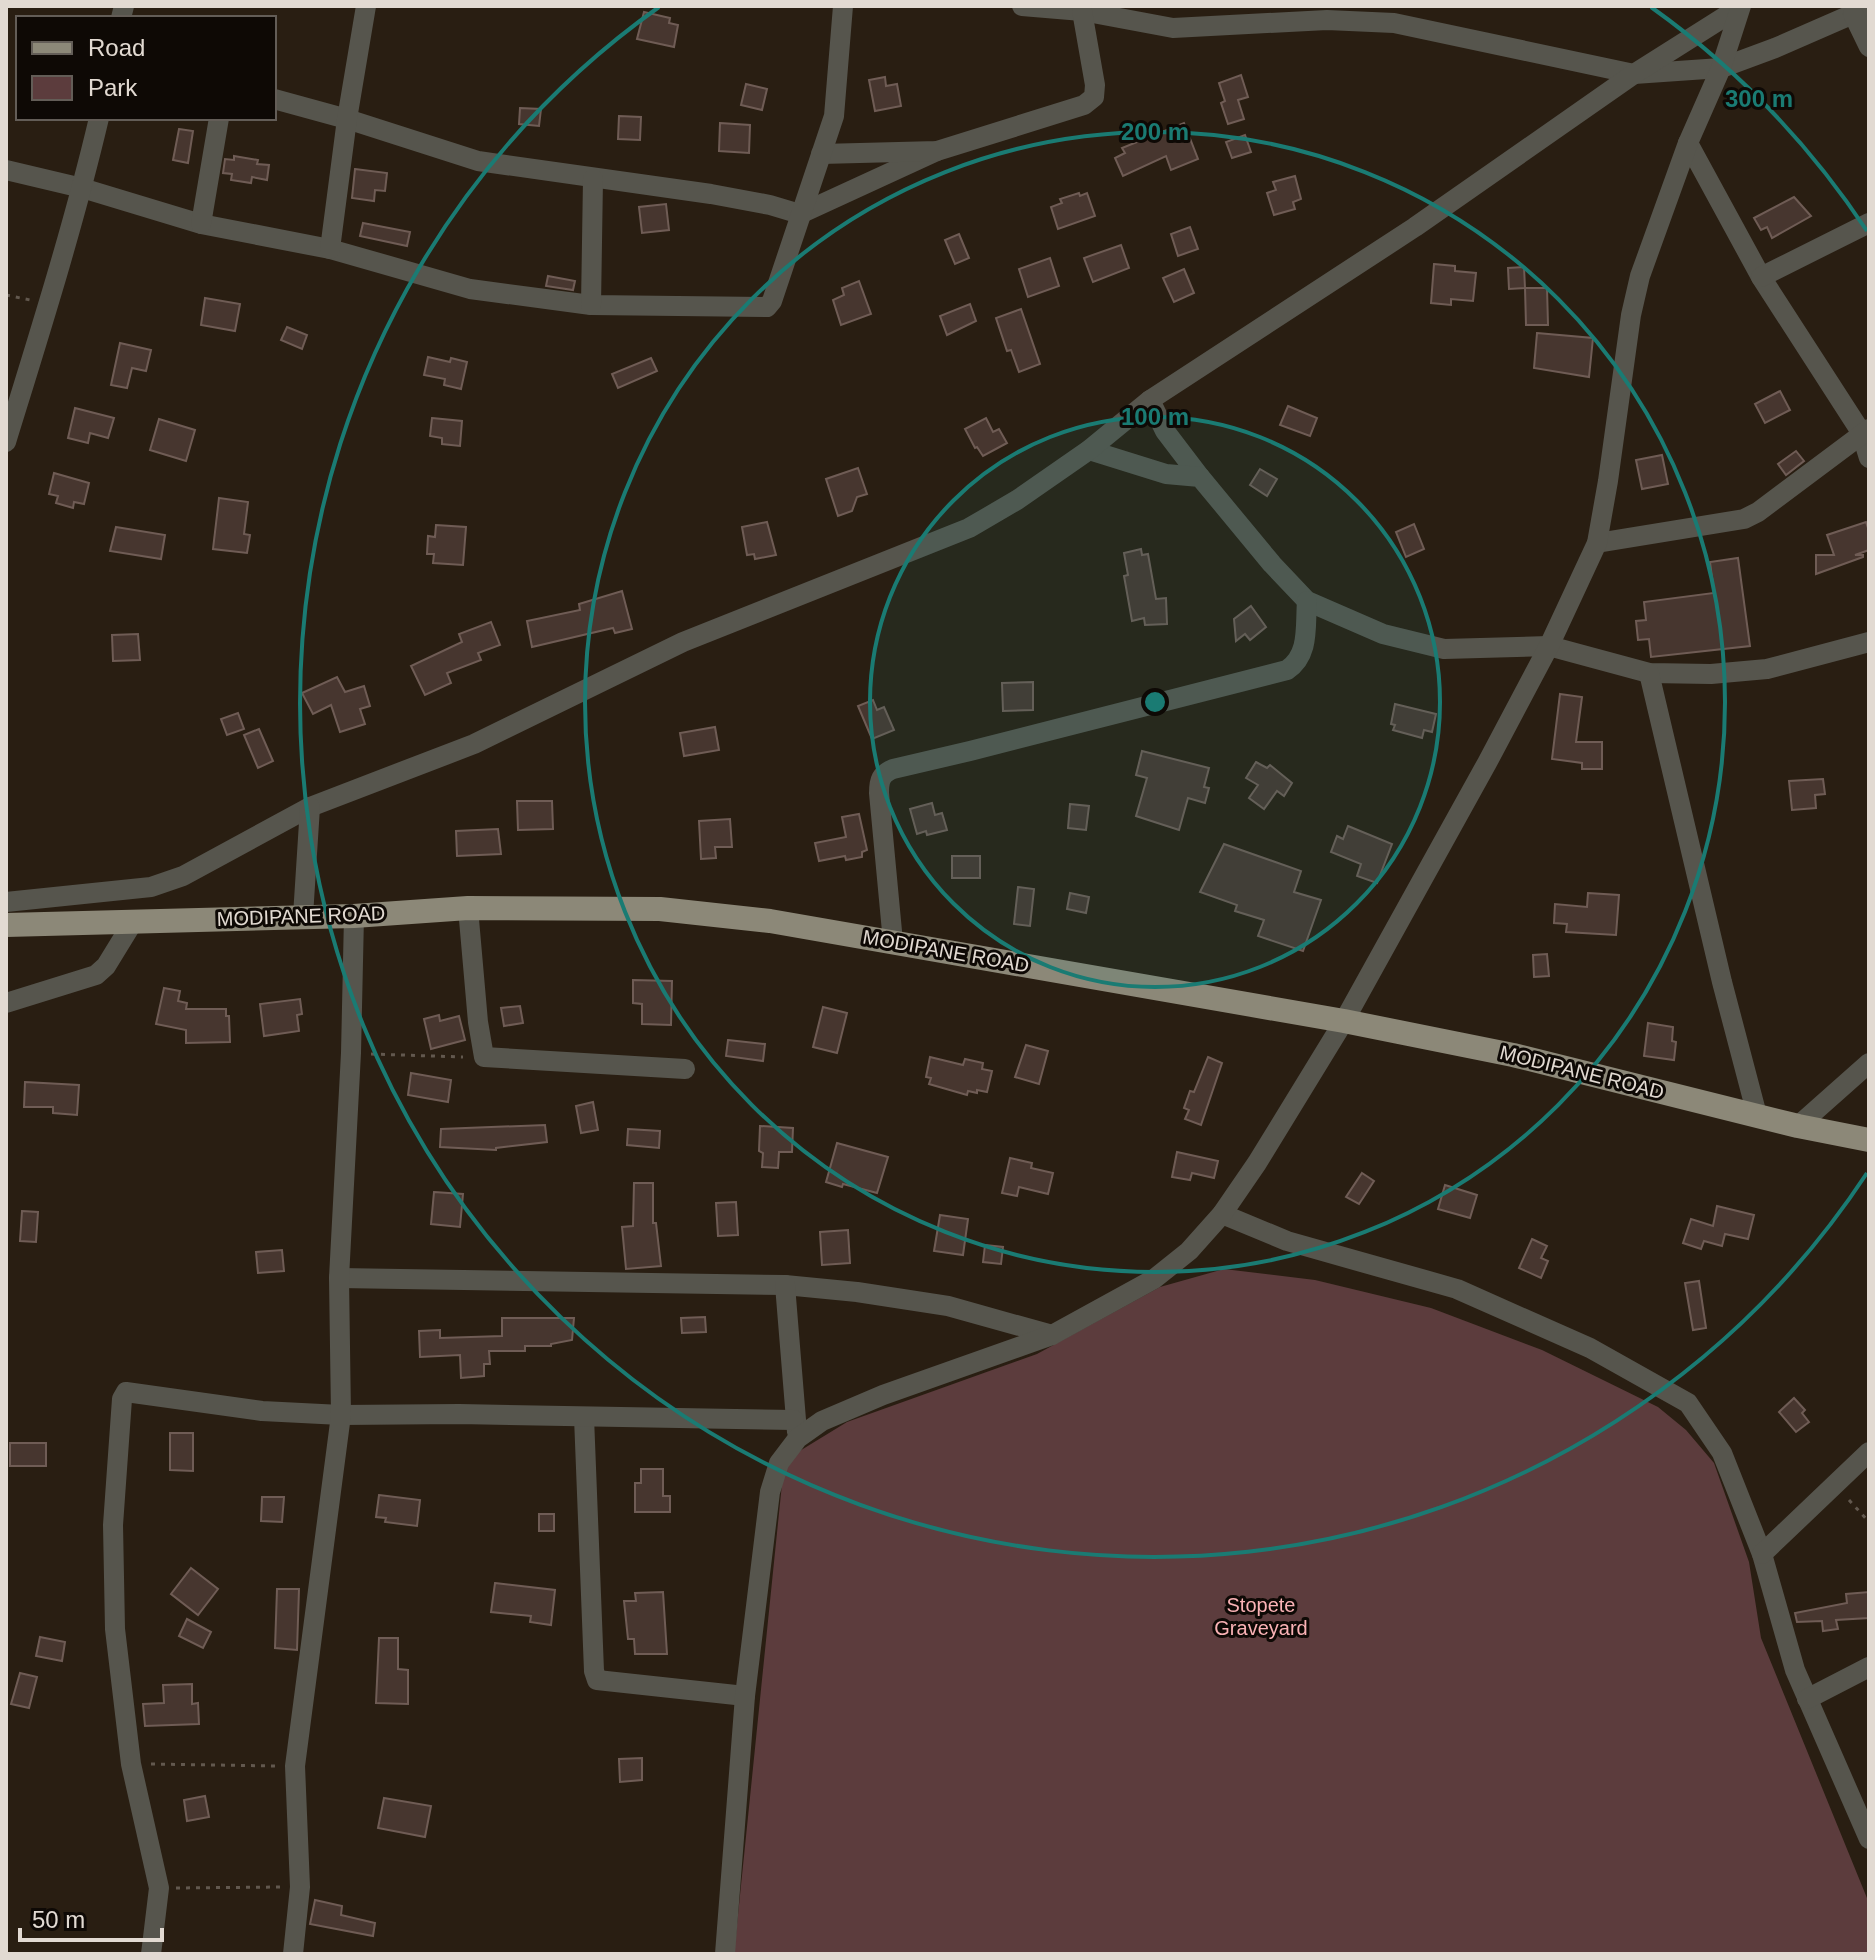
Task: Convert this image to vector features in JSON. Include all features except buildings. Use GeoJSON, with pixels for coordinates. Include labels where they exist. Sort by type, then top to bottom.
{"type":"FeatureCollection","features":[{"type":"Feature","properties":{"kind":"main road","name":"MODIPANE ROAD"},"geometry":{"type":"LineString","coordinates":[[7,914],[133,922],[354,916],[468,908],[660,909],[770,921],[1344,1021],[1513,1055],[1798,1126],[1869,1140]]}},
{"type":"Feature","properties":{"kind":"street"},"geometry":{"type":"LineString","coordinates":[[330,249],[366,6]]}},
{"type":"Feature","properties":{"kind":"street"},"geometry":{"type":"LineString","coordinates":[[6,170],[82,188],[201,224],[330,249],[470,289],[591,305],[767,307],[772,301],[834,116],[843,6]]}},
{"type":"Feature","properties":{"kind":"street"},"geometry":{"type":"LineString","coordinates":[[1022,6],[1082,11],[1173,28],[1327,20],[1394,23],[1634,74],[1721,68],[1861,12],[1869,47]]}},
{"type":"Feature","properties":{"kind":"street"},"geometry":{"type":"LineString","coordinates":[[151,1954],[159,1888],[131,1764],[115,1629],[113,1525],[123,1395],[130,1391],[262,1411],[341,1415],[584,1417],[796,1429],[1052,1335],[1154,1279],[1189,1251],[1222,1214],[1257,1163],[1344,1021],[1549,646],[1597,543],[1631,315],[1644,265],[1688,143],[1721,68],[1740,6]]}},
{"type":"Feature","properties":{"kind":"street"},"geometry":{"type":"LineString","coordinates":[[7,914],[151,887],[183,876],[310,807],[474,744],[683,642],[969,528],[1017,500],[1089,450],[1150,400],[1440,210],[1634,74],[1740,6]]}},
{"type":"Feature","properties":{"kind":"street"},"geometry":{"type":"LineString","coordinates":[[276,100],[478,161],[711,194],[800,214],[937,151],[1084,105],[1094,97],[1095,85],[1082,11]]}},
{"type":"Feature","properties":{"kind":"street"},"geometry":{"type":"LineString","coordinates":[[6,442],[82,188],[99,120]]}},
{"type":"Feature","properties":{"kind":"street"},"geometry":{"type":"LineString","coordinates":[[201,224],[219,120]]}},
{"type":"Feature","properties":{"kind":"street"},"geometry":{"type":"LineString","coordinates":[[1688,143],[1761,277],[1865,431],[1869,458]]}},
{"type":"Feature","properties":{"kind":"street"},"geometry":{"type":"LineString","coordinates":[[821,154],[937,151]]}},
{"type":"Feature","properties":{"kind":"street"},"geometry":{"type":"LineString","coordinates":[[591,305],[593,179]]}},
{"type":"Feature","properties":{"kind":"street"},"geometry":{"type":"LineString","coordinates":[[1761,277],[1869,223]]}},
{"type":"Feature","properties":{"kind":"street"},"geometry":{"type":"LineString","coordinates":[[1150,400],[1165,431],[1200,477],[1307,601],[1383,634],[1444,649],[1549,646],[1649,673],[1711,674],[1767,669],[1869,642]]}},
{"type":"Feature","properties":{"kind":"street"},"geometry":{"type":"LineString","coordinates":[[1597,543],[1744,519],[1758,512],[1865,431]]}},
{"type":"Feature","properties":{"kind":"street"},"geometry":{"type":"LineString","coordinates":[[1089,450],[1166,474],[1200,477]]}},
{"type":"Feature","properties":{"kind":"street"},"geometry":{"type":"LineString","coordinates":[[893,942],[879,793],[879,781],[884,773],[1287,670],[1298,662],[1304,651],[1307,601]]}},
{"type":"Feature","properties":{"kind":"street"},"geometry":{"type":"LineString","coordinates":[[1649,673],[1722,982],[1757,1115]]}},
{"type":"Feature","properties":{"kind":"street"},"geometry":{"type":"LineString","coordinates":[[303,916],[310,807]]}},
{"type":"Feature","properties":{"kind":"street"},"geometry":{"type":"LineString","coordinates":[[468,908],[484,1057],[685,1069]]}},
{"type":"Feature","properties":{"kind":"street"},"geometry":{"type":"LineString","coordinates":[[293,1954],[300,1887],[295,1766],[341,1415],[339,1278],[351,1053],[354,916]]}},
{"type":"Feature","properties":{"kind":"street"},"geometry":{"type":"LineString","coordinates":[[6,1003],[96,975],[106,966],[133,922]]}},
{"type":"Feature","properties":{"kind":"street"},"geometry":{"type":"LineString","coordinates":[[1798,1126],[1869,1063]]}},
{"type":"Feature","properties":{"kind":"street"},"geometry":{"type":"LineString","coordinates":[[1222,1214],[1287,1241],[1457,1289],[1590,1348],[1688,1403],[1722,1453],[1762,1554],[1795,1670],[1869,1839]]}},
{"type":"Feature","properties":{"kind":"street"},"geometry":{"type":"LineString","coordinates":[[339,1278],[785,1285],[948,1306],[1052,1335]]}},
{"type":"Feature","properties":{"kind":"street"},"geometry":{"type":"LineString","coordinates":[[725,1954],[745,1696],[770,1492],[779,1463],[796,1429],[785,1285]]}},
{"type":"Feature","properties":{"kind":"street"},"geometry":{"type":"LineString","coordinates":[[584,1417],[594,1671],[597,1680],[745,1696]]}},
{"type":"Feature","properties":{"kind":"street"},"geometry":{"type":"LineString","coordinates":[[1762,1554],[1869,1452]]}},
{"type":"Feature","properties":{"kind":"street"},"geometry":{"type":"LineString","coordinates":[[1807,1699],[1869,1667]]}},
{"type":"Feature","properties":{"kind":"path"},"geometry":{"type":"LineString","coordinates":[[351,1053],[484,1057]]}},
{"type":"Feature","properties":{"kind":"path"},"geometry":{"type":"LineString","coordinates":[[1835,1486],[1869,1522]]}},
{"type":"Feature","properties":{"kind":"path"},"geometry":{"type":"LineString","coordinates":[[131,1764],[295,1766]]}},
{"type":"Feature","properties":{"kind":"path"},"geometry":{"type":"LineString","coordinates":[[159,1888],[300,1887]]}},
{"type":"Feature","properties":{"kind":"green space","name":"Stopete Graveyard"},"geometry":{"type":"Polygon","coordinates":[[[1224,1269],[1315,1280],[1431,1308],[1542,1350],[1658,1407],[1686,1430],[1714,1463],[1749,1562],[1761,1638],[1869,1903],[1869,1954],[734,1954],[783,1474],[798,1452],[847,1422],[1037,1354],[1160,1287],[1224,1269]]]}}]}
